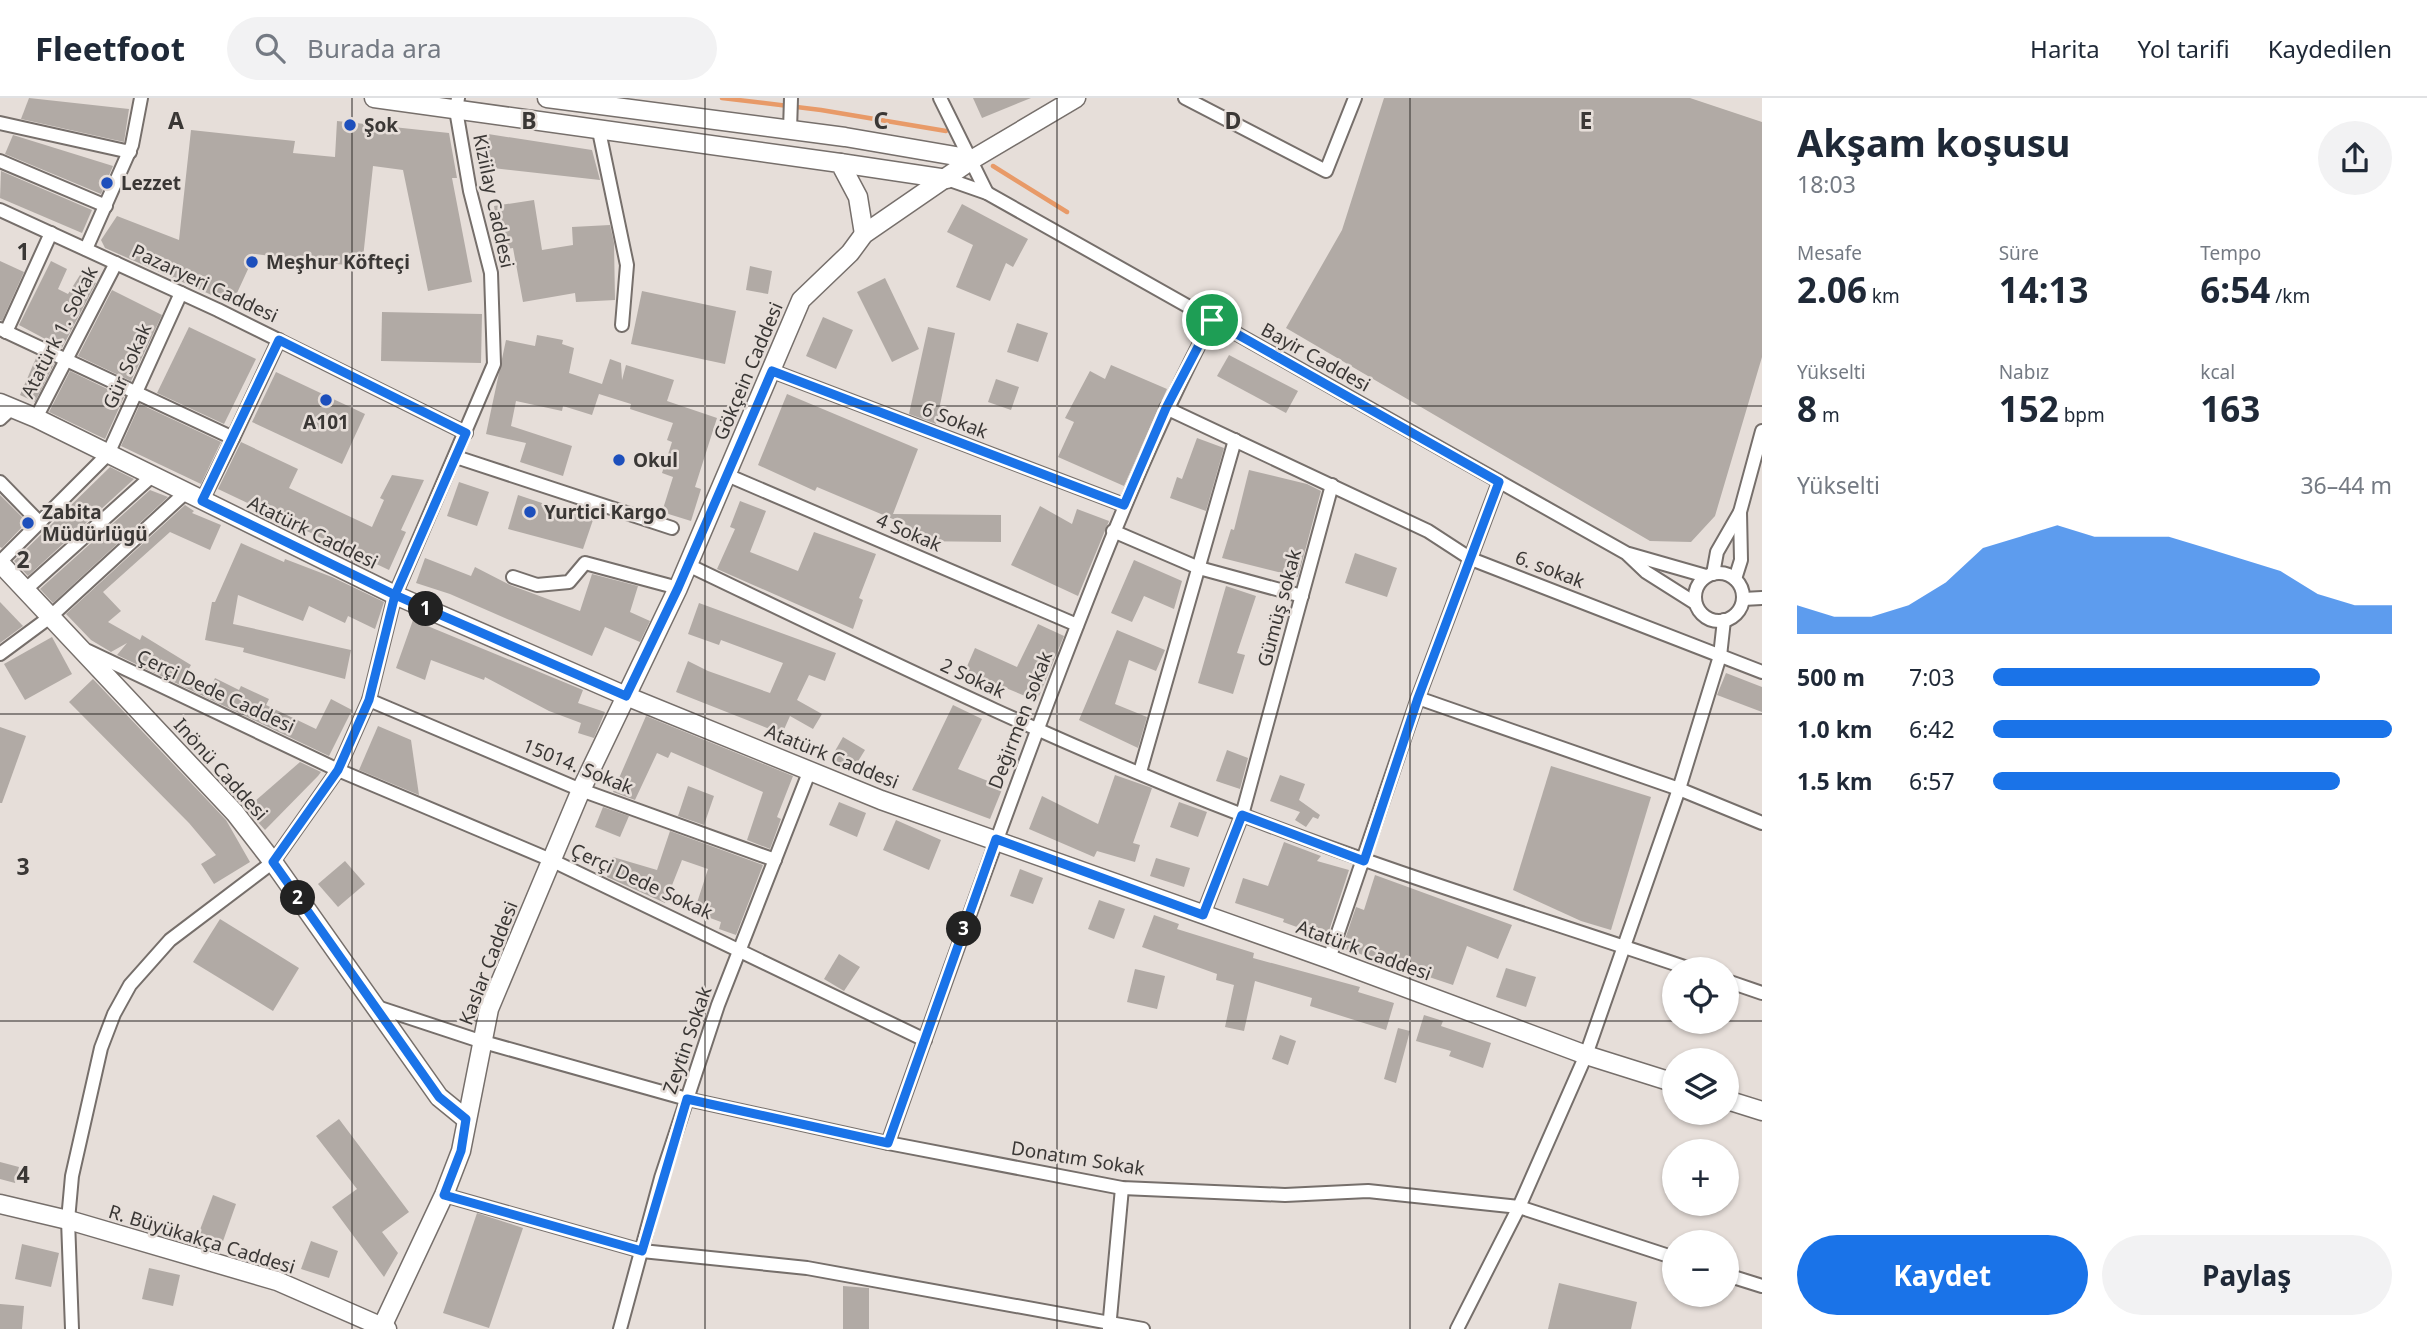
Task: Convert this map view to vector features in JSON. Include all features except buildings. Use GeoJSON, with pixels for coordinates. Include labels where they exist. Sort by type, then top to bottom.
{"type":"FeatureCollection","features":[{"type":"Feature","properties":{"kind":"street"},"geometry":{"type":"LineString","coordinates":[[86,249],[130,152],[141,98]]}},
{"type":"Feature","properties":{"kind":"street"},"geometry":{"type":"LineString","coordinates":[[374,98],[457,104],[599,131],[947,178]]}},
{"type":"Feature","properties":{"kind":"street"},"geometry":{"type":"LineString","coordinates":[[547,98],[790,123],[973,159]]}},
{"type":"Feature","properties":{"kind":"street"},"geometry":{"type":"LineString","coordinates":[[790,123],[791,98]]}},
{"type":"Feature","properties":{"kind":"street"},"geometry":{"type":"LineString","coordinates":[[940,98],[988,193]]}},
{"type":"Feature","properties":{"kind":"street","name":"Gökçein Caddesi"},"geometry":{"type":"LineString","coordinates":[[626,696],[678,588],[801,300],[850,253],[864,234],[973,159],[1076,98]]}},
{"type":"Feature","properties":{"kind":"street"},"geometry":{"type":"LineString","coordinates":[[1185,98],[1326,171],[1355,98]]}},
{"type":"Feature","properties":{"kind":"street","name":"Kiziilay Caddesi"},"geometry":{"type":"LineString","coordinates":[[72,1329],[68,1220],[78,1143],[101,1048],[114,1014],[130,985],[170,940],[273,862],[338,770],[369,700],[395,595],[494,364],[491,273],[470,191],[457,104]]}},
{"type":"Feature","properties":{"kind":"street"},"geometry":{"type":"LineString","coordinates":[[0,123],[130,152]]}},
{"type":"Feature","properties":{"kind":"street"},"geometry":{"type":"LineString","coordinates":[[599,131],[627,265],[622,325]]}},
{"type":"Feature","properties":{"kind":"street"},"geometry":{"type":"LineString","coordinates":[[0,160],[106,206]]}},
{"type":"Feature","properties":{"kind":"street"},"geometry":{"type":"LineString","coordinates":[[840,163],[858,197],[864,234]]}},
{"type":"Feature","properties":{"kind":"street","name":"Bayir Caddesi"},"geometry":{"type":"LineString","coordinates":[[947,178],[988,193],[1626,554],[1646,572],[1695,603]]}},
{"type":"Feature","properties":{"kind":"street","name":"Pazaryeri Caddesi"},"geometry":{"type":"LineString","coordinates":[[0,210],[181,293],[466,433]]}},
{"type":"Feature","properties":{"kind":"street"},"geometry":{"type":"LineString","coordinates":[[51,233],[3,330],[233,438]]}},
{"type":"Feature","properties":{"kind":"street","name":"Atatürk 1. Sokak"},"geometry":{"type":"LineString","coordinates":[[36,418],[116,263]]}},
{"type":"Feature","properties":{"kind":"street","name":"Gür Sokak"},"geometry":{"type":"LineString","coordinates":[[0,562],[108,454],[181,293]]}},
{"type":"Feature","properties":{"kind":"street","name":"Değirmen sokak"},"geometry":{"type":"LineString","coordinates":[[888,1143],[1037,728],[1124,505],[1166,408],[1212,320]]}},
{"type":"Feature","properties":{"kind":"street"},"geometry":{"type":"LineString","coordinates":[[202,501],[279,340]]}},
{"type":"Feature","properties":{"kind":"street","name":"6 Sokak"},"geometry":{"type":"LineString","coordinates":[[772,371],[1124,505]]}},
{"type":"Feature","properties":{"kind":"street"},"geometry":{"type":"LineString","coordinates":[[1166,408],[1332,485]]}},
{"type":"Feature","properties":{"kind":"street","name":"Atatürk Caddesi"},"geometry":{"type":"LineString","coordinates":[[4,410],[36,418],[395,595],[626,696],[881,800],[1329,959],[1586,1055],[1662,1079]]}},
{"type":"Feature","properties":{"kind":"street"},"geometry":{"type":"LineString","coordinates":[[1710,575],[1721,573],[1735,579],[1742,592],[1743,599],[1737,613],[1724,621],[1703,615],[1695,603],[1697,588],[1710,575],[1717,552],[1740,512],[1762,431]]}},
{"type":"Feature","properties":{"kind":"street"},"geometry":{"type":"LineString","coordinates":[[1140,772],[1235,440]]}},
{"type":"Feature","properties":{"kind":"street"},"geometry":{"type":"LineString","coordinates":[[456,457],[672,528]]}},
{"type":"Feature","properties":{"kind":"street","name":"4 Sokak"},"geometry":{"type":"LineString","coordinates":[[727,475],[1077,625]]}},
{"type":"Feature","properties":{"kind":"street"},"geometry":{"type":"LineString","coordinates":[[25,590],[152,476]]}},
{"type":"Feature","properties":{"kind":"street"},"geometry":{"type":"LineString","coordinates":[[0,482],[40,523]]}},
{"type":"Feature","properties":{"kind":"street"},"geometry":{"type":"LineString","coordinates":[[1329,959],[1418,698],[1499,482]]}},
{"type":"Feature","properties":{"kind":"street","name":"6. sokak"},"geometry":{"type":"LineString","coordinates":[[1332,485],[1428,531],[1471,559],[1762,672]]}},
{"type":"Feature","properties":{"kind":"street","name":"Gümüş sokak"},"geometry":{"type":"LineString","coordinates":[[1203,915],[1242,815],[1332,485]]}},
{"type":"Feature","properties":{"kind":"street"},"geometry":{"type":"LineString","coordinates":[[0,654],[50,617],[185,492]]}},
{"type":"Feature","properties":{"kind":"street"},"geometry":{"type":"LineString","coordinates":[[1735,579],[1741,560],[1740,512]]}},
{"type":"Feature","properties":{"kind":"street"},"geometry":{"type":"LineString","coordinates":[[1114,531],[1199,568],[1302,596]]}},
{"type":"Feature","properties":{"kind":"street","name":"Bayir Caddesi"},"geometry":{"type":"LineString","coordinates":[[1626,554],[1710,575]]}},
{"type":"Feature","properties":{"kind":"street","name":"Inönü Caddesi"},"geometry":{"type":"LineString","coordinates":[[0,562],[234,813],[273,862],[439,1097],[466,1119]]}},
{"type":"Feature","properties":{"kind":"street"},"geometry":{"type":"LineString","coordinates":[[513,577],[537,585],[569,582],[586,563],[678,588]]}},
{"type":"Feature","properties":{"kind":"street","name":"2 Sokak"},"geometry":{"type":"LineString","coordinates":[[688,565],[1037,728],[1242,815],[1364,861],[1662,959]]}},
{"type":"Feature","properties":{"kind":"street"},"geometry":{"type":"LineString","coordinates":[[1743,599],[1762,598]]}},
{"type":"Feature","properties":{"kind":"street"},"geometry":{"type":"LineString","coordinates":[[1457,1329],[1519,1207],[1586,1055],[1626,947],[1679,789],[1720,656],[1724,621]]}},
{"type":"Feature","properties":{"kind":"street","name":"Çerçi Dede Caddesi"},"geometry":{"type":"LineString","coordinates":[[78,646],[338,770]]}},
{"type":"Feature","properties":{"kind":"street","name":"Kaslar Caddesi"},"geometry":{"type":"LineString","coordinates":[[383,1328],[444,1195],[461,1151],[489,1009],[581,790],[626,696]]}},
{"type":"Feature","properties":{"kind":"street"},"geometry":{"type":"LineString","coordinates":[[1418,698],[1679,789],[1762,823]]}},
{"type":"Feature","properties":{"kind":"street","name":"15014. Sokak"},"geometry":{"type":"LineString","coordinates":[[369,700],[581,790],[775,860]]}},
{"type":"Feature","properties":{"kind":"street","name":"Çerçi Dede Sokak"},"geometry":{"type":"LineString","coordinates":[[338,770],[551,860],[740,948],[925,1040]]}},
{"type":"Feature","properties":{"kind":"street","name":"Zeytin Sokak"},"geometry":{"type":"LineString","coordinates":[[620,1329],[687,1099],[740,948],[810,770]]}},
{"type":"Feature","properties":{"kind":"street"},"geometry":{"type":"LineString","coordinates":[[1739,985],[1762,993]]}},
{"type":"Feature","properties":{"kind":"street","name":"Donatım Sokak"},"geometry":{"type":"LineString","coordinates":[[374,1006],[481,1041],[687,1099],[888,1143],[1122,1188],[1285,1195],[1368,1191],[1519,1207],[1662,1254]]}},
{"type":"Feature","properties":{"kind":"street"},"geometry":{"type":"LineString","coordinates":[[1739,1104],[1762,1111]]}},
{"type":"Feature","properties":{"kind":"street"},"geometry":{"type":"LineString","coordinates":[[1109,1325],[1122,1188]]}},
{"type":"Feature","properties":{"kind":"street"},"geometry":{"type":"LineString","coordinates":[[444,1195],[642,1251],[807,1268],[1109,1325],[1143,1329]]}},
{"type":"Feature","properties":{"kind":"street","name":"R. Büyükakça Caddesi"},"geometry":{"type":"LineString","coordinates":[[0,1204],[68,1220],[277,1281],[383,1328]]}},
{"type":"Feature","properties":{"kind":"street"},"geometry":{"type":"LineString","coordinates":[[1739,1279],[1762,1286]]}},
{"type":"Feature","properties":{"kind":"waterway"},"geometry":{"type":"LineString","coordinates":[[722,98],[821,110],[946,131]]}},
{"type":"Feature","properties":{"kind":"waterway"},"geometry":{"type":"LineString","coordinates":[[993,166],[1067,212]]}},
{"type":"Feature","properties":{"kind":"place","name":"Şok"},"geometry":{"type":"Point","coordinates":[350,125]}},
{"type":"Feature","properties":{"kind":"place","name":"Lezzet"},"geometry":{"type":"Point","coordinates":[107,183]}},
{"type":"Feature","properties":{"kind":"place","name":"Meşhur Köfteçi"},"geometry":{"type":"Point","coordinates":[252,262]}},
{"type":"Feature","properties":{"kind":"place","name":"A101"},"geometry":{"type":"Point","coordinates":[326,400]}},
{"type":"Feature","properties":{"kind":"place","name":"Okul"},"geometry":{"type":"Point","coordinates":[619,460]}},
{"type":"Feature","properties":{"kind":"place","name":"Yurtici Kargo"},"geometry":{"type":"Point","coordinates":[530,512]}},
{"type":"Feature","properties":{"kind":"place","name":"Zabita Müdürlügü"},"geometry":{"type":"Point","coordinates":[28,523]}},
{"type":"Feature","properties":{"kind":"route"},"geometry":{"type":"LineString","coordinates":[[1212,320],[1166,408],[1124,505],[772,371],[678,588],[626,696],[395,595],[202,501],[279,340],[466,433],[395,595],[369,700],[338,770],[273,862],[439,1097],[466,1119],[461,1151],[444,1195],[642,1251],[687,1099],[888,1143],[996,839],[1203,915],[1242,815],[1364,861],[1418,698],[1440,647],[1499,482],[1212,320]]}}]}
